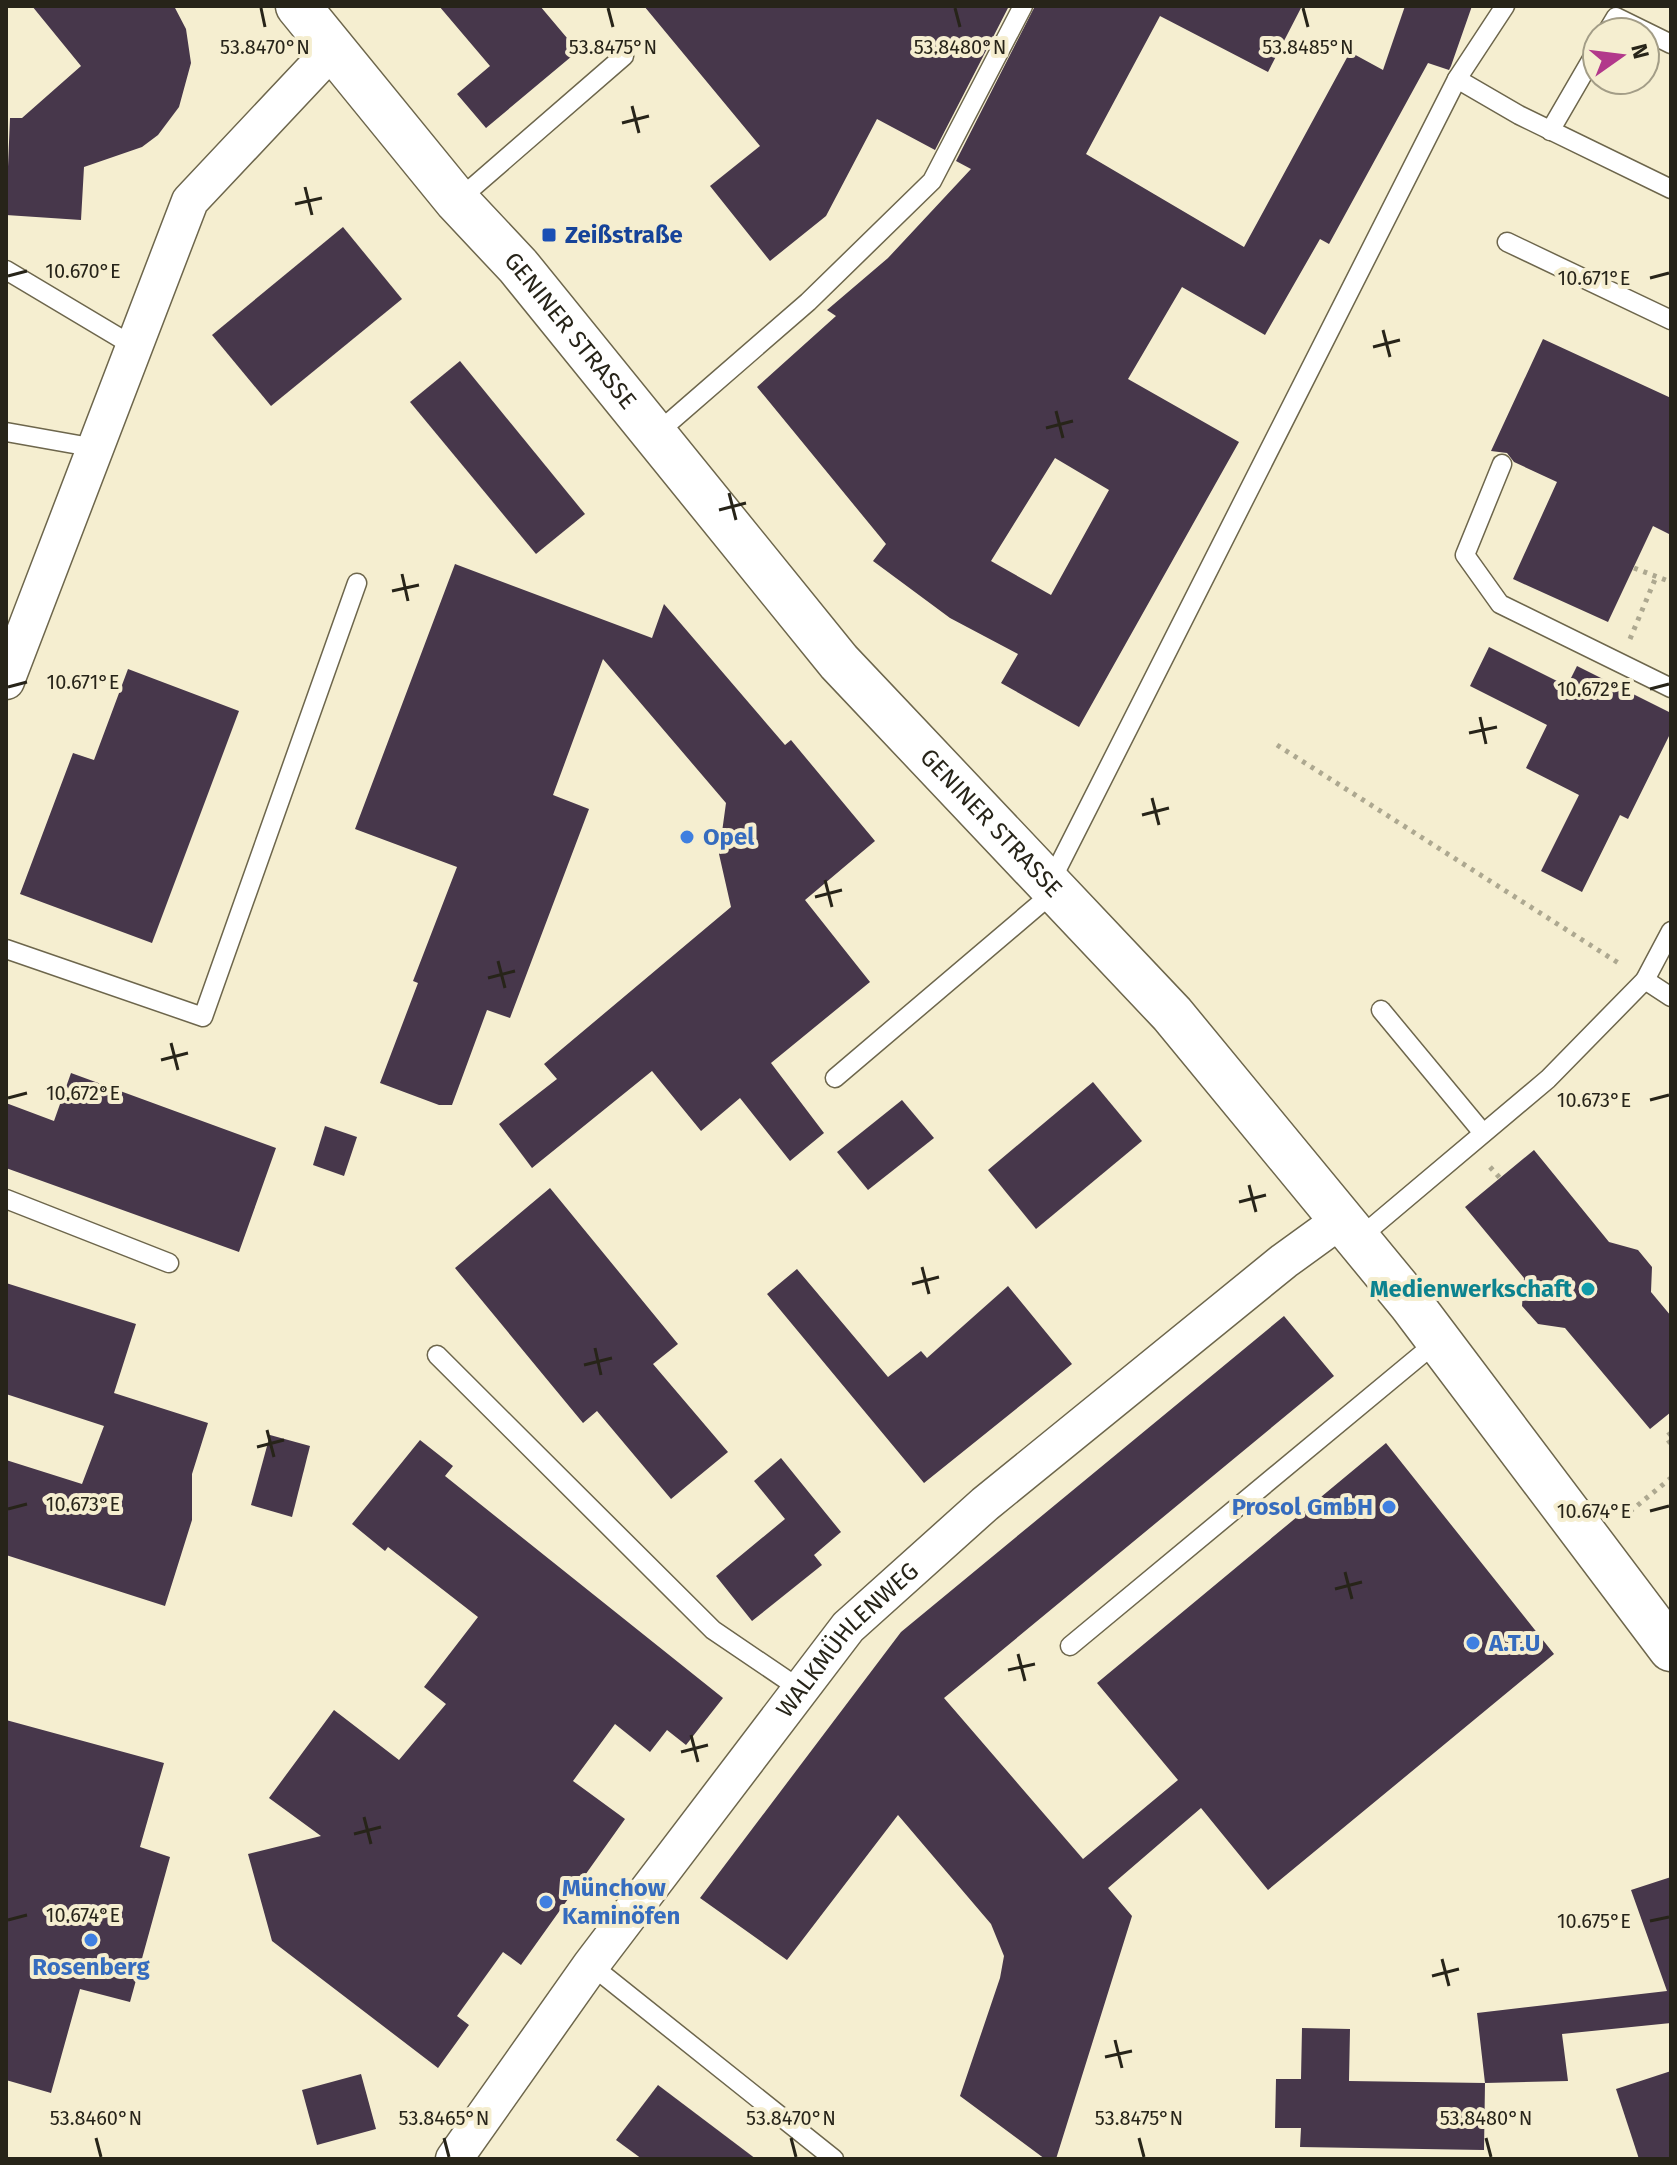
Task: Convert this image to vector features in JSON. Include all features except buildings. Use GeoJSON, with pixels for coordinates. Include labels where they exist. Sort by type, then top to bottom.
{"type":"FeatureCollection","features":[{"type":"Feature","properties":{"kind":"main road","name":"GENINER STRASSE"},"geometry":{"type":"LineString","coordinates":[[298,6],[457,201],[518,266],[839,662],[1172,1014],[1439,1340],[1671,1649]]}},
{"type":"Feature","properties":{"kind":"street"},"geometry":{"type":"LineString","coordinates":[[6,681],[190,201],[333,49]]}},
{"type":"Feature","properties":{"kind":"street","name":"WALKMÜHLENWEG"},"geometry":{"type":"LineString","coordinates":[[454,2159],[591,1965],[848,1627],[985,1504],[1284,1261],[1350,1229]]}},
{"type":"Feature","properties":{"kind":"lane"},"geometry":{"type":"LineString","coordinates":[[656,434],[808,302],[932,181],[1023,6]]}},
{"type":"Feature","properties":{"kind":"lane"},"geometry":{"type":"LineString","coordinates":[[835,1078],[1052,888],[1457,79],[1505,6]]}},
{"type":"Feature","properties":{"kind":"lane"},"geometry":{"type":"LineString","coordinates":[[457,201],[624,56]]}},
{"type":"Feature","properties":{"kind":"lane"},"geometry":{"type":"LineString","coordinates":[[1550,131],[1581,78]]}},
{"type":"Feature","properties":{"kind":"lane"},"geometry":{"type":"LineString","coordinates":[[1457,79],[1550,131],[1671,189]]}},
{"type":"Feature","properties":{"kind":"lane"},"geometry":{"type":"LineString","coordinates":[[1507,242],[1671,320]]}},
{"type":"Feature","properties":{"kind":"lane"},"geometry":{"type":"LineString","coordinates":[[6,270],[135,347]]}},
{"type":"Feature","properties":{"kind":"lane"},"geometry":{"type":"LineString","coordinates":[[6,432],[96,448]]}},
{"type":"Feature","properties":{"kind":"lane"},"geometry":{"type":"LineString","coordinates":[[1502,464],[1465,555],[1500,604],[1671,688]]}},
{"type":"Feature","properties":{"kind":"lane"},"geometry":{"type":"LineString","coordinates":[[6,949],[203,1017],[357,583]]}},
{"type":"Feature","properties":{"kind":"lane"},"geometry":{"type":"LineString","coordinates":[[1350,1229],[1483,1133],[1548,1079],[1645,980],[1671,931]]}},
{"type":"Feature","properties":{"kind":"lane"},"geometry":{"type":"LineString","coordinates":[[1645,980],[1671,997]]}},
{"type":"Feature","properties":{"kind":"lane"},"geometry":{"type":"LineString","coordinates":[[1381,1010],[1483,1133]]}},
{"type":"Feature","properties":{"kind":"lane"},"geometry":{"type":"LineString","coordinates":[[6,1199],[169,1263]]}},
{"type":"Feature","properties":{"kind":"lane"},"geometry":{"type":"LineString","coordinates":[[1070,1646],[1439,1340]]}},
{"type":"Feature","properties":{"kind":"lane"},"geometry":{"type":"LineString","coordinates":[[437,1355],[713,1630],[800,1689]]}},
{"type":"Feature","properties":{"kind":"lane"},"geometry":{"type":"LineString","coordinates":[[591,1965],[834,2159]]}},
{"type":"Feature","properties":{"kind":"path"},"geometry":{"type":"LineString","coordinates":[[1634,568],[1671,582]]}},
{"type":"Feature","properties":{"kind":"path"},"geometry":{"type":"LineString","coordinates":[[1617,661],[1656,577]]}},
{"type":"Feature","properties":{"kind":"path"},"geometry":{"type":"LineString","coordinates":[[1277,745],[1645,980]]}},
{"type":"Feature","properties":{"kind":"path"},"geometry":{"type":"LineString","coordinates":[[1671,1433],[1666,1437],[1671,1444]]}},
{"type":"Feature","properties":{"kind":"path"},"geometry":{"type":"LineString","coordinates":[[1593,1542],[1671,1478]]}},
{"type":"Feature","properties":{"kind":"place","name":"Zeißstraße"},"geometry":{"type":"Point","coordinates":[549,235]}},
{"type":"Feature","properties":{"kind":"place","name":"Opel"},"geometry":{"type":"Point","coordinates":[687,837]}},
{"type":"Feature","properties":{"kind":"place","name":"Medienwerkschaft"},"geometry":{"type":"Point","coordinates":[1588,1289]}},
{"type":"Feature","properties":{"kind":"place","name":"Prosol GmbH"},"geometry":{"type":"Point","coordinates":[1389,1507]}},
{"type":"Feature","properties":{"kind":"place","name":"A.T.U"},"geometry":{"type":"Point","coordinates":[1473,1643]}},
{"type":"Feature","properties":{"kind":"place","name":"Münchow Kaminöfen"},"geometry":{"type":"Point","coordinates":[546,1902]}},
{"type":"Feature","properties":{"kind":"place","name":"Rosenberg"},"geometry":{"type":"Point","coordinates":[91,1940]}}]}
